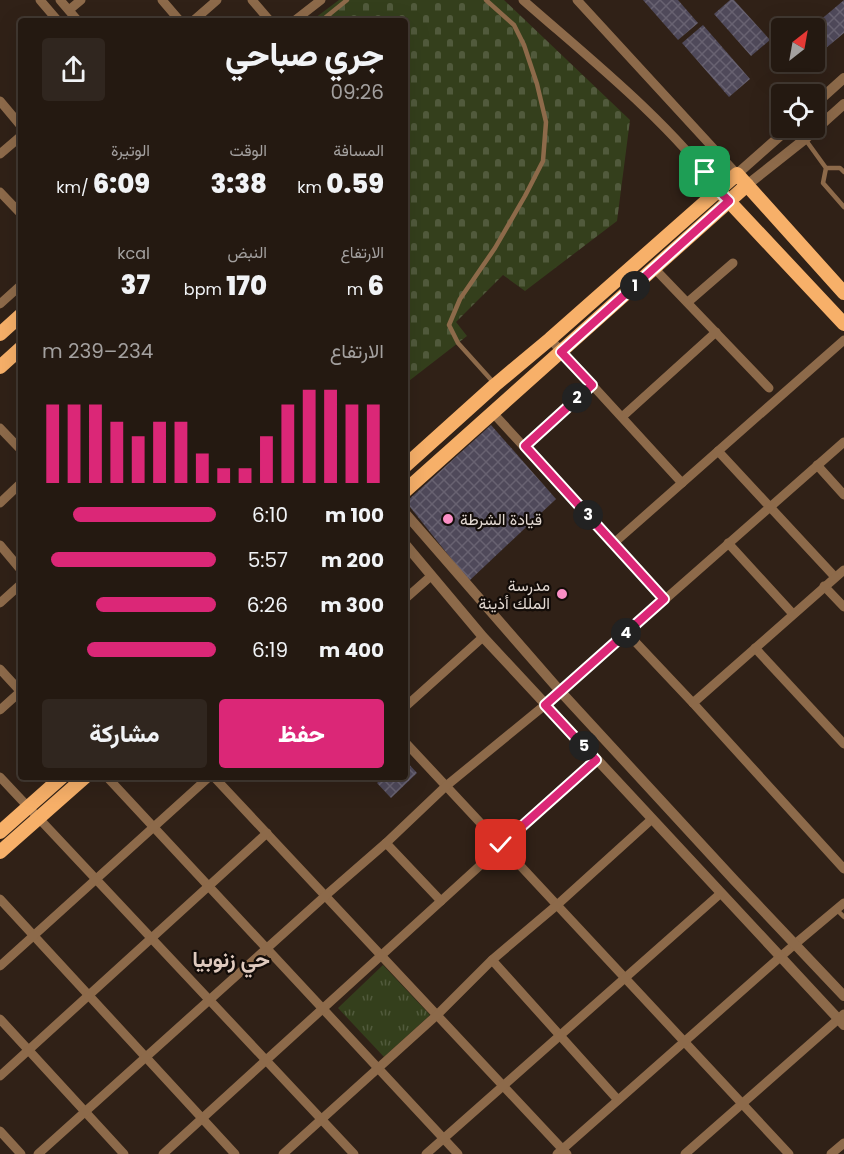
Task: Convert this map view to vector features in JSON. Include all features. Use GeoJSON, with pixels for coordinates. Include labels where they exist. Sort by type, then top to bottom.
{"type":"FeatureCollection","features":[{"type":"Feature","properties":{"kind":"main road"},"geometry":{"type":"LineString","coordinates":[[408,463],[718,190],[742,180]]}},
{"type":"Feature","properties":{"kind":"main road"},"geometry":{"type":"LineString","coordinates":[[408,488],[729,201],[742,180]]}},
{"type":"Feature","properties":{"kind":"main road"},"geometry":{"type":"LineString","coordinates":[[742,180],[844,293]]}},
{"type":"Feature","properties":{"kind":"main road"},"geometry":{"type":"LineString","coordinates":[[718,190],[844,324]]}},
{"type":"Feature","properties":{"kind":"main road"},"geometry":{"type":"LineString","coordinates":[[0,334],[18,318]]}},
{"type":"Feature","properties":{"kind":"main road"},"geometry":{"type":"LineString","coordinates":[[0,367],[18,351]]}},
{"type":"Feature","properties":{"kind":"main road"},"geometry":{"type":"LineString","coordinates":[[0,832],[59,780]]}},
{"type":"Feature","properties":{"kind":"main road"},"geometry":{"type":"LineString","coordinates":[[0,852],[82,780]]}},
{"type":"Feature","properties":{"kind":"street"},"geometry":{"type":"LineString","coordinates":[[40,0],[55,18]]}},
{"type":"Feature","properties":{"kind":"street"},"geometry":{"type":"LineString","coordinates":[[60,0],[76,18]]}},
{"type":"Feature","properties":{"kind":"street"},"geometry":{"type":"LineString","coordinates":[[69,10],[81,0]]}},
{"type":"Feature","properties":{"kind":"street"},"geometry":{"type":"LineString","coordinates":[[162,0],[177,18]]}},
{"type":"Feature","properties":{"kind":"street"},"geometry":{"type":"LineString","coordinates":[[196,18],[217,0]]}},
{"type":"Feature","properties":{"kind":"street"},"geometry":{"type":"LineString","coordinates":[[252,0],[267,18]]}},
{"type":"Feature","properties":{"kind":"street"},"geometry":{"type":"LineString","coordinates":[[298,18],[321,0]]}},
{"type":"Feature","properties":{"kind":"street"},"geometry":{"type":"LineString","coordinates":[[523,0],[665,129],[693,158],[718,190]]}},
{"type":"Feature","properties":{"kind":"street"},"geometry":{"type":"LineString","coordinates":[[577,0],[742,180]]}},
{"type":"Feature","properties":{"kind":"street"},"geometry":{"type":"LineString","coordinates":[[825,95],[844,78]]}},
{"type":"Feature","properties":{"kind":"street"},"geometry":{"type":"LineString","coordinates":[[0,101],[18,122]]}},
{"type":"Feature","properties":{"kind":"street"},"geometry":{"type":"LineString","coordinates":[[742,180],[805,139],[844,104]]}},
{"type":"Feature","properties":{"kind":"street"},"geometry":{"type":"LineString","coordinates":[[742,180],[780,138]]}},
{"type":"Feature","properties":{"kind":"street"},"geometry":{"type":"LineString","coordinates":[[0,154],[18,139]]}},
{"type":"Feature","properties":{"kind":"street"},"geometry":{"type":"LineString","coordinates":[[0,192],[18,211]]}},
{"type":"Feature","properties":{"kind":"street"},"geometry":{"type":"LineString","coordinates":[[688,302],[733,263]]}},
{"type":"Feature","properties":{"kind":"street"},"geometry":{"type":"LineString","coordinates":[[654,268],[769,388]]}},
{"type":"Feature","properties":{"kind":"street"},"geometry":{"type":"LineString","coordinates":[[0,304],[18,288]]}},
{"type":"Feature","properties":{"kind":"street"},"geometry":{"type":"LineString","coordinates":[[622,417],[716,332]]}},
{"type":"Feature","properties":{"kind":"street"},"geometry":{"type":"LineString","coordinates":[[550,339],[682,483]]}},
{"type":"Feature","properties":{"kind":"street"},"geometry":{"type":"LineString","coordinates":[[614,543],[844,340]]}},
{"type":"Feature","properties":{"kind":"street"},"geometry":{"type":"LineString","coordinates":[[493,413],[664,599]]}},
{"type":"Feature","properties":{"kind":"street"},"geometry":{"type":"LineString","coordinates":[[0,428],[18,447]]}},
{"type":"Feature","properties":{"kind":"street"},"geometry":{"type":"LineString","coordinates":[[38,1154],[386,843],[446,786],[545,705],[844,442]]}},
{"type":"Feature","properties":{"kind":"street"},"geometry":{"type":"LineString","coordinates":[[718,451],[836,577]]}},
{"type":"Feature","properties":{"kind":"street"},"geometry":{"type":"LineString","coordinates":[[817,465],[844,495]]}},
{"type":"Feature","properties":{"kind":"street"},"geometry":{"type":"LineString","coordinates":[[0,503],[18,486]]}},
{"type":"Feature","properties":{"kind":"street"},"geometry":{"type":"LineString","coordinates":[[408,516],[560,691],[844,996]]}},
{"type":"Feature","properties":{"kind":"street"},"geometry":{"type":"LineString","coordinates":[[728,543],[793,614]]}},
{"type":"Feature","properties":{"kind":"street"},"geometry":{"type":"LineString","coordinates":[[0,545],[18,566]]}},
{"type":"Feature","properties":{"kind":"street"},"geometry":{"type":"LineString","coordinates":[[408,548],[483,637],[545,705],[780,958],[842,1020],[685,1154]]}},
{"type":"Feature","properties":{"kind":"street"},"geometry":{"type":"LineString","coordinates":[[693,703],[844,570]]}},
{"type":"Feature","properties":{"kind":"street"},"geometry":{"type":"LineString","coordinates":[[408,596],[431,576]]}},
{"type":"Feature","properties":{"kind":"street"},"geometry":{"type":"LineString","coordinates":[[824,586],[844,607]]}},
{"type":"Feature","properties":{"kind":"street"},"geometry":{"type":"LineString","coordinates":[[0,603],[18,587]]}},
{"type":"Feature","properties":{"kind":"street"},"geometry":{"type":"LineString","coordinates":[[626,632],[844,869]]}},
{"type":"Feature","properties":{"kind":"street"},"geometry":{"type":"LineString","coordinates":[[408,704],[483,637]]}},
{"type":"Feature","properties":{"kind":"street"},"geometry":{"type":"LineString","coordinates":[[755,648],[843,739]]}},
{"type":"Feature","properties":{"kind":"street"},"geometry":{"type":"LineString","coordinates":[[0,669],[18,689]]}},
{"type":"Feature","properties":{"kind":"street"},"geometry":{"type":"LineString","coordinates":[[0,710],[18,695]]}},
{"type":"Feature","properties":{"kind":"street"},"geometry":{"type":"LineString","coordinates":[[408,744],[789,1154]]}},
{"type":"Feature","properties":{"kind":"street"},"geometry":{"type":"LineString","coordinates":[[163,1154],[596,760]]}},
{"type":"Feature","properties":{"kind":"street"},"geometry":{"type":"LineString","coordinates":[[0,777],[354,1154]]}},
{"type":"Feature","properties":{"kind":"street"},"geometry":{"type":"LineString","coordinates":[[110,780],[458,1154]]}},
{"type":"Feature","properties":{"kind":"street"},"geometry":{"type":"LineString","coordinates":[[0,966],[205,780]]}},
{"type":"Feature","properties":{"kind":"street"},"geometry":{"type":"LineString","coordinates":[[217,780],[562,1152],[618,1100],[840,906]]}},
{"type":"Feature","properties":{"kind":"street"},"geometry":{"type":"LineString","coordinates":[[284,1154],[437,1015],[492,960],[652,819]]}},
{"type":"Feature","properties":{"kind":"street"},"geometry":{"type":"LineString","coordinates":[[0,1076],[267,833]]}},
{"type":"Feature","properties":{"kind":"street"},"geometry":{"type":"LineString","coordinates":[[386,843],[441,901]]}},
{"type":"Feature","properties":{"kind":"street"},"geometry":{"type":"LineString","coordinates":[[426,1154],[735,881]]}},
{"type":"Feature","properties":{"kind":"street"},"geometry":{"type":"LineString","coordinates":[[0,899],[235,1154]]}},
{"type":"Feature","properties":{"kind":"street"},"geometry":{"type":"LineString","coordinates":[[492,960],[618,1100]]}},
{"type":"Feature","properties":{"kind":"street"},"geometry":{"type":"LineString","coordinates":[[0,1018],[124,1154]]}},
{"type":"Feature","properties":{"kind":"street"},"geometry":{"type":"LineString","coordinates":[[0,1131],[21,1154]]}},
{"type":"Feature","properties":{"kind":"street"},"geometry":{"type":"LineString","coordinates":[[831,1154],[844,1143]]}},
{"type":"Feature","properties":{"kind":"lane"},"geometry":{"type":"LineString","coordinates":[[326,18],[347,0]]}},
{"type":"Feature","properties":{"kind":"lane"},"geometry":{"type":"LineString","coordinates":[[486,0],[513,25],[524,45],[546,122],[543,161],[495,248],[460,299],[449,326],[458,343],[495,385]]}},
{"type":"Feature","properties":{"kind":"lane"},"geometry":{"type":"LineString","coordinates":[[805,139],[826,168],[823,183],[844,207]]}},
{"type":"Feature","properties":{"kind":"lane"},"geometry":{"type":"LineString","coordinates":[[826,168],[843,168]]}},
{"type":"Feature","properties":{"kind":"lane"},"geometry":{"type":"LineString","coordinates":[[525,446],[592,385]]}},
{"type":"Feature","properties":{"kind":"lane"},"geometry":{"type":"LineString","coordinates":[[840,906],[844,917]]}},
{"type":"Feature","properties":{"kind":"green space"},"geometry":{"type":"Polygon","coordinates":[[[339,0],[504,0],[630,120],[617,221],[525,291],[503,275],[456,322],[467,336],[408,382],[408,18],[315,18],[339,0]]]}},
{"type":"Feature","properties":{"kind":"green space"},"geometry":{"type":"Polygon","coordinates":[[[383,965],[430,1015],[384,1057],[338,1008],[383,965]]]}},
{"type":"Feature","properties":{"kind":"building"},"geometry":{"type":"Polygon","coordinates":[[[643,0],[678,0],[698,23],[678,40],[643,0]]]}},
{"type":"Feature","properties":{"kind":"building"},"geometry":{"type":"Polygon","coordinates":[[[730,0],[734,0],[770,40],[751,56],[714,14],[730,0]]]}},
{"type":"Feature","properties":{"kind":"building"},"geometry":{"type":"Polygon","coordinates":[[[844,0],[844,33],[825,49],[825,18],[823,18],[844,0]]]}},
{"type":"Feature","properties":{"kind":"building"},"geometry":{"type":"Polygon","coordinates":[[[703,25],[750,79],[729,97],[682,43],[703,25]]]}},
{"type":"Feature","properties":{"kind":"building"},"geometry":{"type":"Polygon","coordinates":[[[491,425],[556,499],[469,581],[408,505],[408,500],[491,425]]]}},
{"type":"Feature","properties":{"kind":"building"},"geometry":{"type":"Polygon","coordinates":[[[408,763],[417,773],[391,798],[377,783],[380,780],[408,780],[408,763]]]}},
{"type":"Feature","properties":{"kind":"place","name":"قيادة الشرطة"},"geometry":{"type":"Point","coordinates":[448,519]}},
{"type":"Feature","properties":{"kind":"place","name":"مدرسة الملك أذينة"},"geometry":{"type":"Point","coordinates":[562,594]}},
{"type":"Feature","properties":{"kind":"district","name":"حي زنوبيا"},"geometry":{"type":"Point","coordinates":[231,959]}},
{"type":"Feature","properties":{"kind":"route"},"geometry":{"type":"LineString","coordinates":[[501,845],[596,760],[545,705],[664,599],[525,446],[592,385],[561,352],[729,201],[705,172]]}}]}
